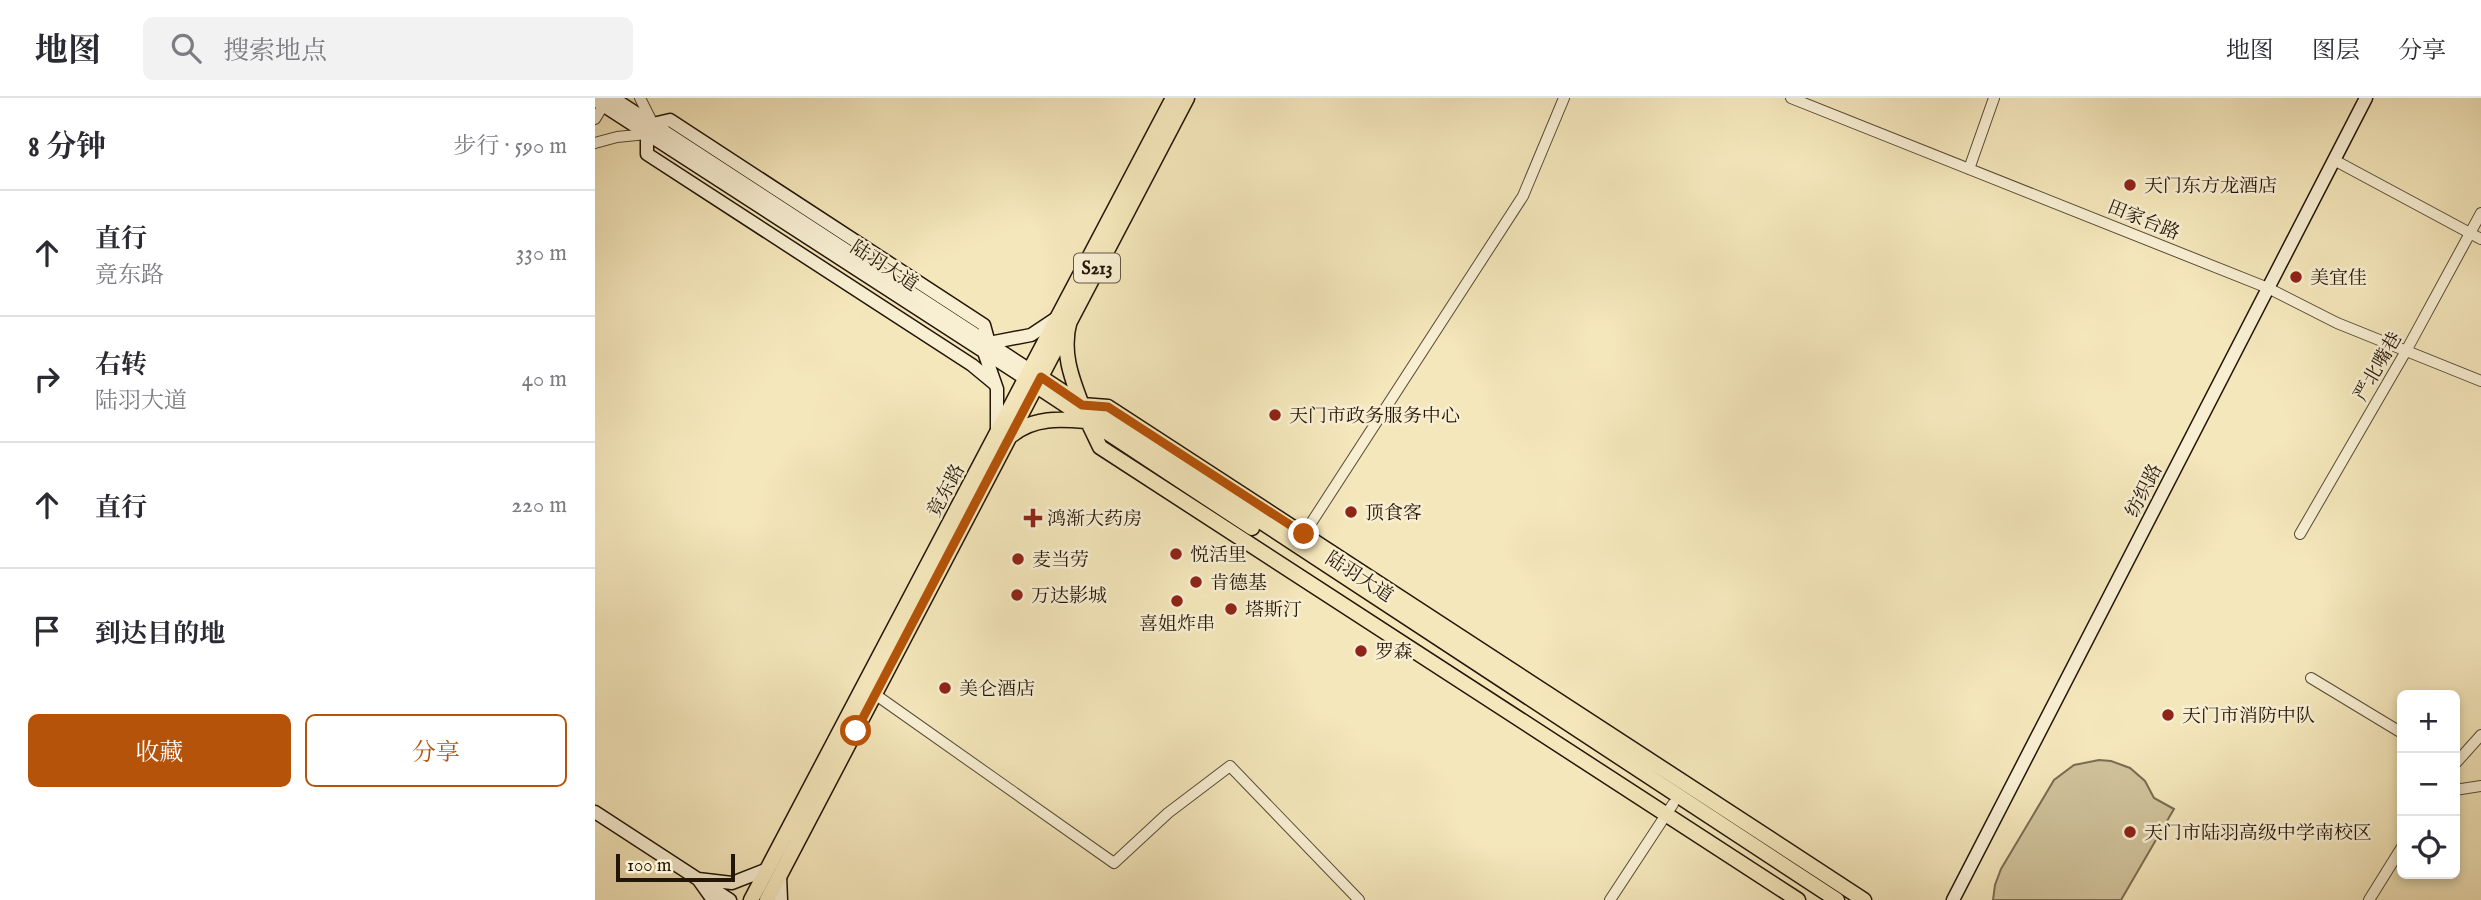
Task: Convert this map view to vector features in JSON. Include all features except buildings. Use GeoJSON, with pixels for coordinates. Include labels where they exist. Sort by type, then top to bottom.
{"type":"FeatureCollection","features":[{"type":"Feature","properties":{"kind":"main road","name":"竟东路"},"geometry":{"type":"LineString","coordinates":[[767,900],[774,872],[1065,317],[1173,98]]}},
{"type":"Feature","properties":{"kind":"main road","name":"竟东路"},"geometry":{"type":"LineString","coordinates":[[1065,317],[1187,98]]}},
{"type":"Feature","properties":{"kind":"main road"},"geometry":{"type":"LineString","coordinates":[[1065,317],[1071,378],[1082,405],[1108,407],[1864,900]]}},
{"type":"Feature","properties":{"kind":"main road","name":"陆羽大道"},"geometry":{"type":"LineString","coordinates":[[1033,378],[1082,405],[1837,900]]}},
{"type":"Feature","properties":{"kind":"main road","name":"陆羽大道"},"geometry":{"type":"LineString","coordinates":[[1033,378],[1088,421]]}},
{"type":"Feature","properties":{"kind":"main road"},"geometry":{"type":"LineString","coordinates":[[1003,435],[1041,421],[1088,421],[1100,447],[1669,809],[1822,900]]}},
{"type":"Feature","properties":{"kind":"main road","name":"竟东路"},"geometry":{"type":"LineString","coordinates":[[751,900],[774,872],[876,695],[1003,435]]}},
{"type":"Feature","properties":{"kind":"main road"},"geometry":{"type":"LineString","coordinates":[[1669,809],[1798,900]]}},
{"type":"Feature","properties":{"kind":"street"},"geometry":{"type":"LineString","coordinates":[[640,98],[650,129],[647,154],[984,373],[995,384]]}},
{"type":"Feature","properties":{"kind":"street"},"geometry":{"type":"LineString","coordinates":[[1304,534],[1524,196],[1564,98]]}},
{"type":"Feature","properties":{"kind":"street","name":"田家台路"},"geometry":{"type":"LineString","coordinates":[[1791,98],[2268,288],[2337,323],[2481,381]]}},
{"type":"Feature","properties":{"kind":"street"},"geometry":{"type":"LineString","coordinates":[[1969,169],[1994,98]]}},
{"type":"Feature","properties":{"kind":"street","name":"纺织路"},"geometry":{"type":"LineString","coordinates":[[1953,900],[2366,98]]}},
{"type":"Feature","properties":{"kind":"street"},"geometry":{"type":"LineString","coordinates":[[595,119],[603,100]]}},
{"type":"Feature","properties":{"kind":"street","name":"陆羽大道"},"geometry":{"type":"LineString","coordinates":[[603,100],[1033,378]]}},
{"type":"Feature","properties":{"kind":"street"},"geometry":{"type":"LineString","coordinates":[[595,143],[650,129]]}},
{"type":"Feature","properties":{"kind":"street"},"geometry":{"type":"LineString","coordinates":[[2334,160],[2481,239]]}},
{"type":"Feature","properties":{"kind":"street","name":"严北嘴巷"},"geometry":{"type":"LineString","coordinates":[[2300,534],[2406,351],[2481,213]]}},
{"type":"Feature","properties":{"kind":"street"},"geometry":{"type":"LineString","coordinates":[[1003,435],[986,348],[1031,335],[1065,317]]}},
{"type":"Feature","properties":{"kind":"street"},"geometry":{"type":"LineString","coordinates":[[2311,678],[2397,730]]}},
{"type":"Feature","properties":{"kind":"street"},"geometry":{"type":"LineString","coordinates":[[876,695],[1114,863],[1168,813],[1230,766],[1359,900]]}},
{"type":"Feature","properties":{"kind":"street"},"geometry":{"type":"LineString","coordinates":[[2460,758],[2481,735]]}},
{"type":"Feature","properties":{"kind":"street"},"geometry":{"type":"LineString","coordinates":[[2460,789],[2481,786]]}},
{"type":"Feature","properties":{"kind":"street"},"geometry":{"type":"LineString","coordinates":[[1610,900],[1669,809]]}},
{"type":"Feature","properties":{"kind":"street"},"geometry":{"type":"LineString","coordinates":[[595,812],[730,900]]}},
{"type":"Feature","properties":{"kind":"street"},"geometry":{"type":"LineString","coordinates":[[2369,900],[2397,855]]}},
{"type":"Feature","properties":{"kind":"street"},"geometry":{"type":"LineString","coordinates":[[698,879],[732,883],[774,872],[781,900]]}},
{"type":"Feature","properties":{"kind":"street"},"geometry":{"type":"LineString","coordinates":[[698,879],[713,900]]}},
{"type":"Feature","properties":{"kind":"shaded area"},"geometry":{"type":"Polygon","coordinates":[[[2099,760],[2130,768],[2145,781],[2154,798],[2174,809],[2121,900],[1993,900],[2001,869],[2054,780],[2074,765],[2099,760]]]}},
{"type":"Feature","properties":{"kind":"place","name":"天门东方龙酒店"},"geometry":{"type":"Point","coordinates":[2130,185]}},
{"type":"Feature","properties":{"kind":"place","name":"美宜佳"},"geometry":{"type":"Point","coordinates":[2296,277]}},
{"type":"Feature","properties":{"kind":"place","name":"天门市政务服务中心"},"geometry":{"type":"Point","coordinates":[1275,415]}},
{"type":"Feature","properties":{"kind":"place","name":"顶食客"},"geometry":{"type":"Point","coordinates":[1351,512]}},
{"type":"Feature","properties":{"kind":"place","name":"鸿渐大药房"},"geometry":{"type":"Point","coordinates":[1033,518]}},
{"type":"Feature","properties":{"kind":"place","name":"悦活里"},"geometry":{"type":"Point","coordinates":[1176,554]}},
{"type":"Feature","properties":{"kind":"place","name":"麦当劳"},"geometry":{"type":"Point","coordinates":[1018,559]}},
{"type":"Feature","properties":{"kind":"place","name":"肯德基"},"geometry":{"type":"Point","coordinates":[1196,582]}},
{"type":"Feature","properties":{"kind":"place","name":"万达影城"},"geometry":{"type":"Point","coordinates":[1017,595]}},
{"type":"Feature","properties":{"kind":"place","name":"喜姐炸串"},"geometry":{"type":"Point","coordinates":[1177,601]}},
{"type":"Feature","properties":{"kind":"place","name":"塔斯汀"},"geometry":{"type":"Point","coordinates":[1231,609]}},
{"type":"Feature","properties":{"kind":"place","name":"罗森"},"geometry":{"type":"Point","coordinates":[1361,651]}},
{"type":"Feature","properties":{"kind":"place","name":"美仑酒店"},"geometry":{"type":"Point","coordinates":[945,688]}},
{"type":"Feature","properties":{"kind":"place","name":"天门市消防中队"},"geometry":{"type":"Point","coordinates":[2168,715]}},
{"type":"Feature","properties":{"kind":"place","name":"天门市陆羽高级中学南校区"},"geometry":{"type":"Point","coordinates":[2130,832]}},
{"type":"Feature","properties":{"kind":"route"},"geometry":{"type":"LineString","coordinates":[[856,731],[1041,377],[1082,405],[1108,407],[1304,534]]}}]}
